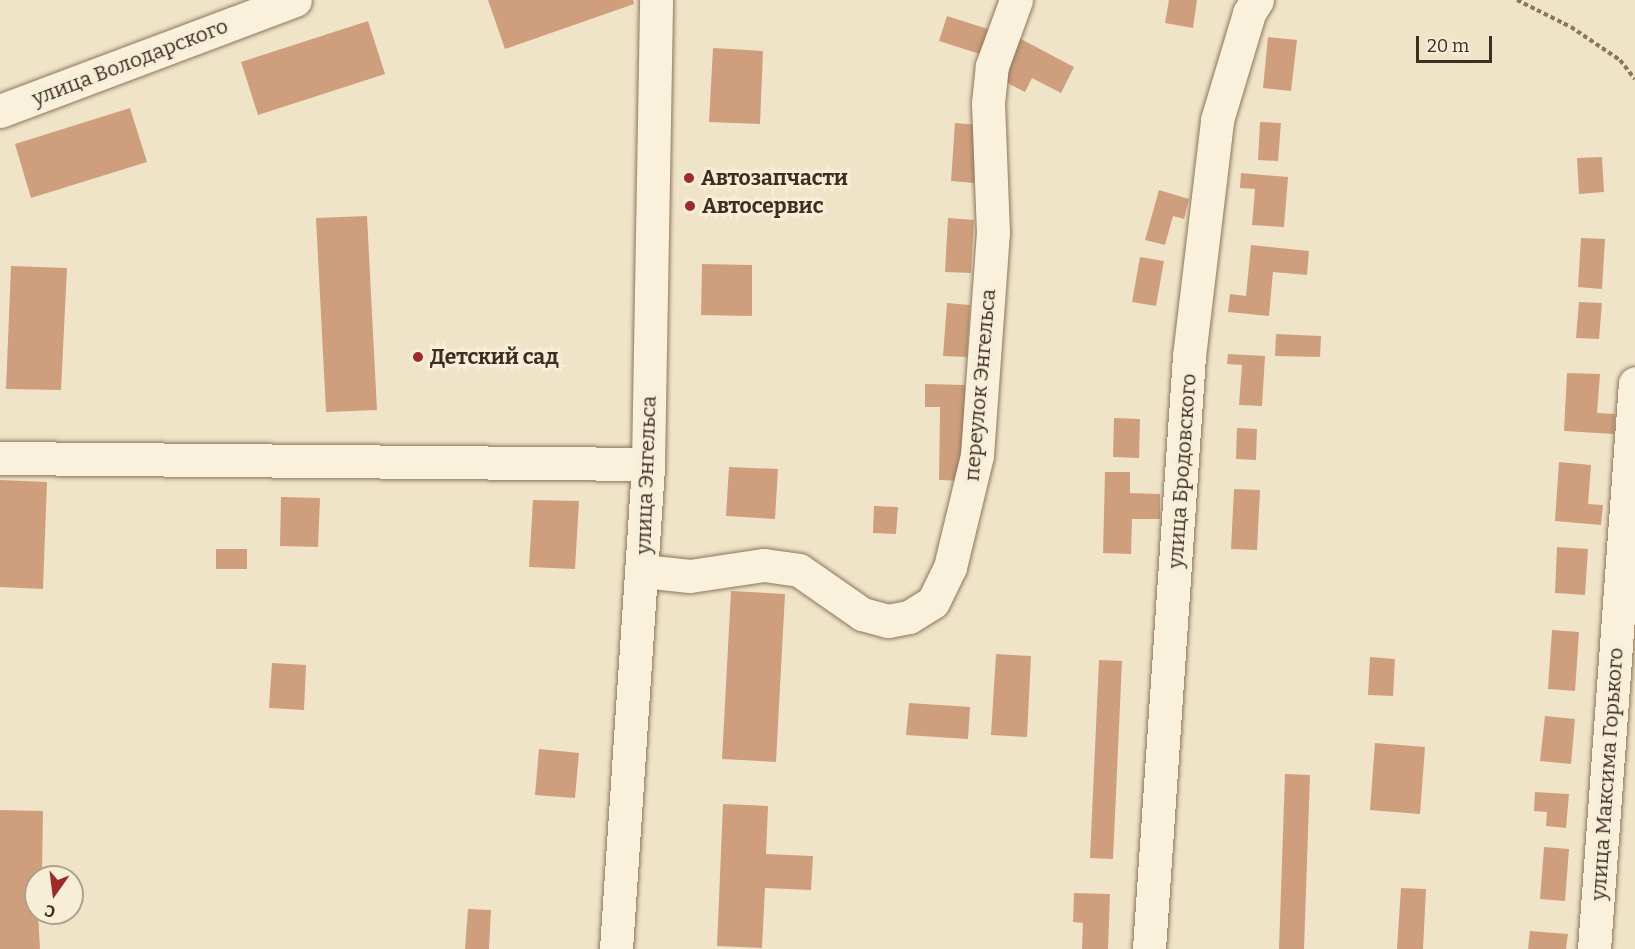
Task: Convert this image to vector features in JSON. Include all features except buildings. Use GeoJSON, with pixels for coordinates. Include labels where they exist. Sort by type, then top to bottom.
{"type":"FeatureCollection","features":[{"type":"Feature","properties":{"kind":"street","name":"улица Володарского"},"geometry":{"type":"LineString","coordinates":[[0,111],[295,0]]}},
{"type":"Feature","properties":{"kind":"street","name":"улица Энгельса"},"geometry":{"type":"LineString","coordinates":[[616,949],[643,571],[648,464],[656,0]]}},
{"type":"Feature","properties":{"kind":"street","name":"переулок Энгельса"},"geometry":{"type":"LineString","coordinates":[[643,571],[690,576],[764,565],[799,570],[862,614],[888,621],[909,617],[933,602],[950,567],[977,455],[993,233],[988,103],[992,66],[1016,0]]}},
{"type":"Feature","properties":{"kind":"street","name":"улица Бродовского"},"geometry":{"type":"LineString","coordinates":[[1149,949],[1189,356],[1217,120],[1249,13],[1257,0]]}},
{"type":"Feature","properties":{"kind":"street","name":"улица Максима Горького"},"geometry":{"type":"LineString","coordinates":[[1594,949],[1635,383]]}},
{"type":"Feature","properties":{"kind":"street"},"geometry":{"type":"LineString","coordinates":[[0,458],[648,464]]}},
{"type":"Feature","properties":{"kind":"path"},"geometry":{"type":"LineString","coordinates":[[1517,0],[1571,27],[1620,60],[1635,78]]}},
{"type":"Feature","properties":{"kind":"place","name":"Автозапчасти"},"geometry":{"type":"Point","coordinates":[689,178]}},
{"type":"Feature","properties":{"kind":"place","name":"Автосервис"},"geometry":{"type":"Point","coordinates":[690,206]}},
{"type":"Feature","properties":{"kind":"place","name":"Детский сад"},"geometry":{"type":"Point","coordinates":[418,357]}}]}
